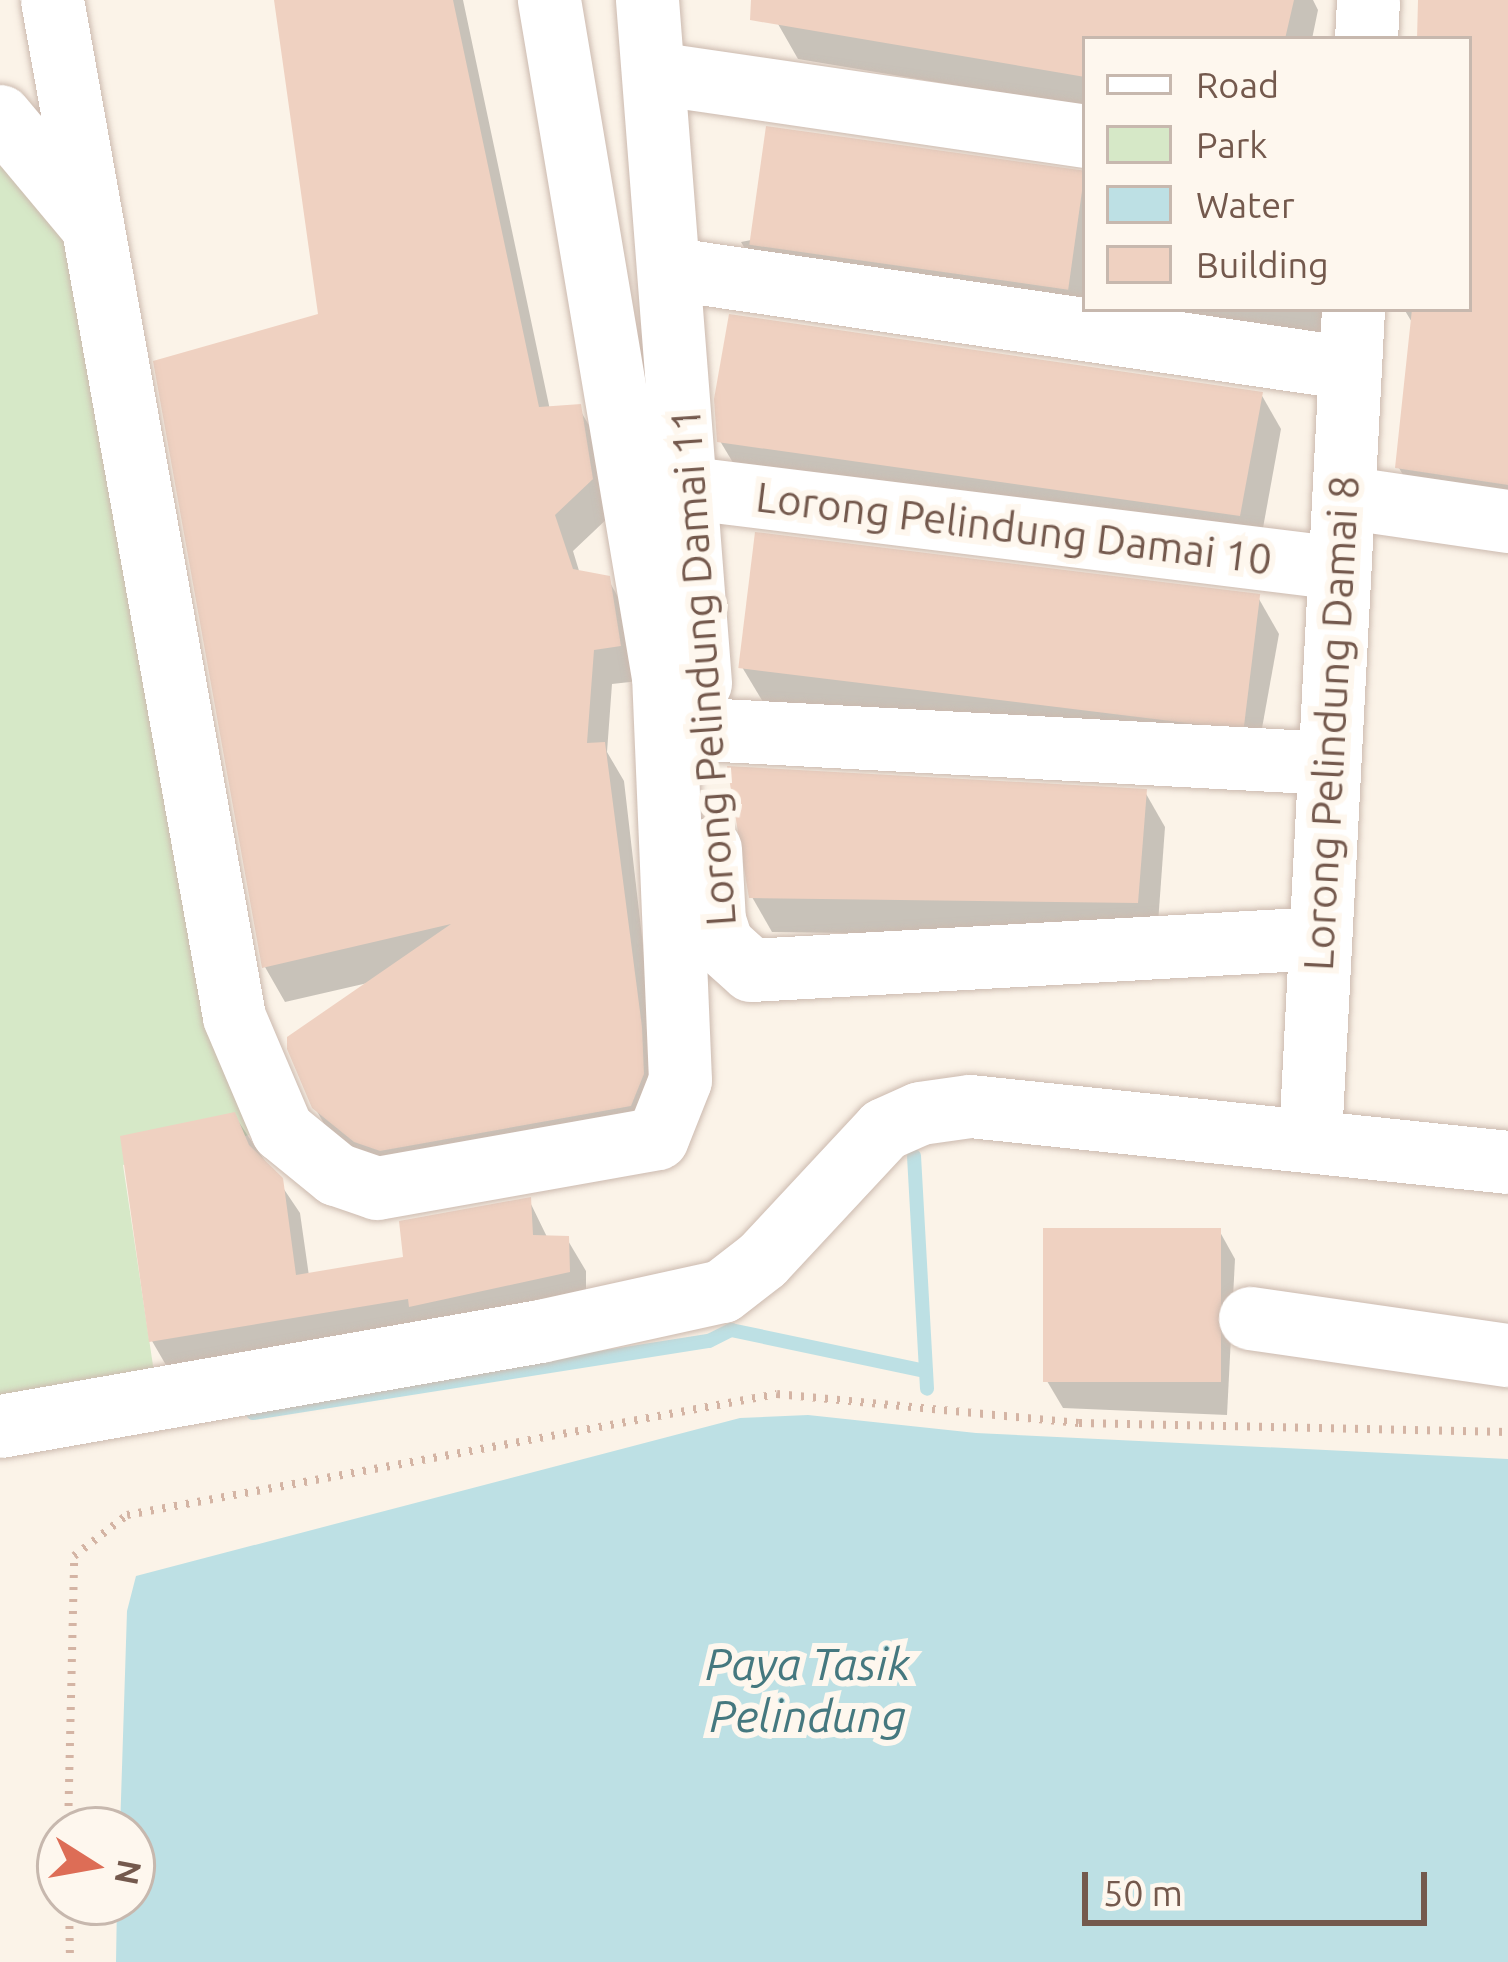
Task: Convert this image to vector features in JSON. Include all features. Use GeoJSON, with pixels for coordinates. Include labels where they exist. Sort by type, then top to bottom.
{"type":"FeatureCollection","features":[{"type":"Feature","properties":{"kind":"street"},"geometry":{"type":"LineString","coordinates":[[52,0],[234,1017],[282,1130],[355,1183],[377,1188],[657,1138],[675,1106],[663,677],[615,362],[549,0]]}},
{"type":"Feature","properties":{"kind":"street","name":"Lorong Pelindung Damai 11"},"geometry":{"type":"LineString","coordinates":[[647,0],[690,488],[714,920],[722,944],[752,970],[1320,938]]}},
{"type":"Feature","properties":{"kind":"street"},"geometry":{"type":"LineString","coordinates":[[1366,36],[1368,0]]}},
{"type":"Feature","properties":{"kind":"street"},"geometry":{"type":"LineString","coordinates":[[654,73],[1082,136]]}},
{"type":"Feature","properties":{"kind":"street"},"geometry":{"type":"LineString","coordinates":[[0,116],[93,228]]}},
{"type":"Feature","properties":{"kind":"street"},"geometry":{"type":"LineString","coordinates":[[673,269],[1082,311]]}},
{"type":"Feature","properties":{"kind":"street"},"geometry":{"type":"LineString","coordinates":[[1089,312],[1351,339]]}},
{"type":"Feature","properties":{"kind":"street","name":"Lorong Pelindung Damai 8"},"geometry":{"type":"LineString","coordinates":[[1310,1138],[1351,339]]}},
{"type":"Feature","properties":{"kind":"street","name":"Lorong Pelindung Damai 10"},"geometry":{"type":"LineString","coordinates":[[690,488],[1339,568]]}},
{"type":"Feature","properties":{"kind":"street"},"geometry":{"type":"LineString","coordinates":[[1342,497],[1508,521]]}},
{"type":"Feature","properties":{"kind":"street"},"geometry":{"type":"LineString","coordinates":[[703,729],[1329,763]]}},
{"type":"Feature","properties":{"kind":"street"},"geometry":{"type":"LineString","coordinates":[[0,1426],[562,1327],[722,1291],[762,1261],[884,1129],[920,1113],[970,1106],[1508,1162]]}},
{"type":"Feature","properties":{"kind":"street"},"geometry":{"type":"LineString","coordinates":[[1250,1318],[1508,1355]]}},
{"type":"Feature","properties":{"kind":"path"},"geometry":{"type":"LineString","coordinates":[[69,1806],[74,1556],[127,1515],[777,1394],[1079,1423],[1508,1432]]}},
{"type":"Feature","properties":{"kind":"path"},"geometry":{"type":"LineString","coordinates":[[69,1926],[70,1962]]}},
{"type":"Feature","properties":{"kind":"green space"},"geometry":{"type":"Polygon","coordinates":[[[0,166],[52,211],[100,270],[249,1135],[123,1165],[155,1379],[0,1413],[0,166]]]}},
{"type":"Feature","properties":{"kind":"water","name":"Paya Tasik Pelindung"},"geometry":{"type":"Polygon","coordinates":[[[808,1415],[976,1433],[1508,1459],[1508,1962],[116,1962],[117,1926],[156,1926],[156,1806],[121,1806],[127,1611],[136,1576],[740,1418],[808,1415]]]}},
{"type":"Feature","properties":{"kind":"building"},"geometry":{"type":"Polygon","coordinates":[[[274,0],[453,0],[539,407],[581,404],[593,479],[555,515],[573,569],[610,576],[621,646],[594,650],[587,743],[605,742],[642,1027],[644,1074],[631,1106],[380,1151],[354,1142],[312,1108],[287,1049],[287,1037],[451,924],[262,968],[153,361],[318,314],[274,0]]]}},
{"type":"Feature","properties":{"kind":"building"},"geometry":{"type":"Polygon","coordinates":[[[751,0],[1294,0],[1286,36],[1082,36],[1082,76],[750,20],[751,0]]]}},
{"type":"Feature","properties":{"kind":"building"},"geometry":{"type":"Polygon","coordinates":[[[1418,0],[1508,0],[1508,485],[1395,468],[1412,312],[1472,312],[1472,36],[1417,36],[1418,0]]]}},
{"type":"Feature","properties":{"kind":"building"},"geometry":{"type":"Polygon","coordinates":[[[766,126],[1082,170],[1068,290],[749,245],[766,126]]]}},
{"type":"Feature","properties":{"kind":"building"},"geometry":{"type":"Polygon","coordinates":[[[729,314],[1263,392],[1240,516],[717,442],[714,399],[729,314]]]}},
{"type":"Feature","properties":{"kind":"building"},"geometry":{"type":"Polygon","coordinates":[[[755,532],[1260,594],[1244,730],[738,668],[755,532]]]}},
{"type":"Feature","properties":{"kind":"building"},"geometry":{"type":"Polygon","coordinates":[[[727,766],[1147,789],[1138,903],[749,898],[727,766]]]}},
{"type":"Feature","properties":{"kind":"building"},"geometry":{"type":"Polygon","coordinates":[[[235,1112],[249,1145],[283,1178],[296,1275],[403,1257],[399,1221],[531,1197],[533,1235],[569,1236],[570,1272],[409,1307],[408,1299],[149,1342],[120,1136],[235,1112]]]}},
{"type":"Feature","properties":{"kind":"building"},"geometry":{"type":"Polygon","coordinates":[[[1043,1228],[1221,1228],[1221,1382],[1043,1382],[1043,1228]]]}},
{"type":"Feature","properties":{"kind":"waterway"},"geometry":{"type":"LineString","coordinates":[[914,1156],[927,1389]]}},
{"type":"Feature","properties":{"kind":"waterway"},"geometry":{"type":"LineString","coordinates":[[253,1413],[709,1341],[731,1330],[926,1371]]}}]}
